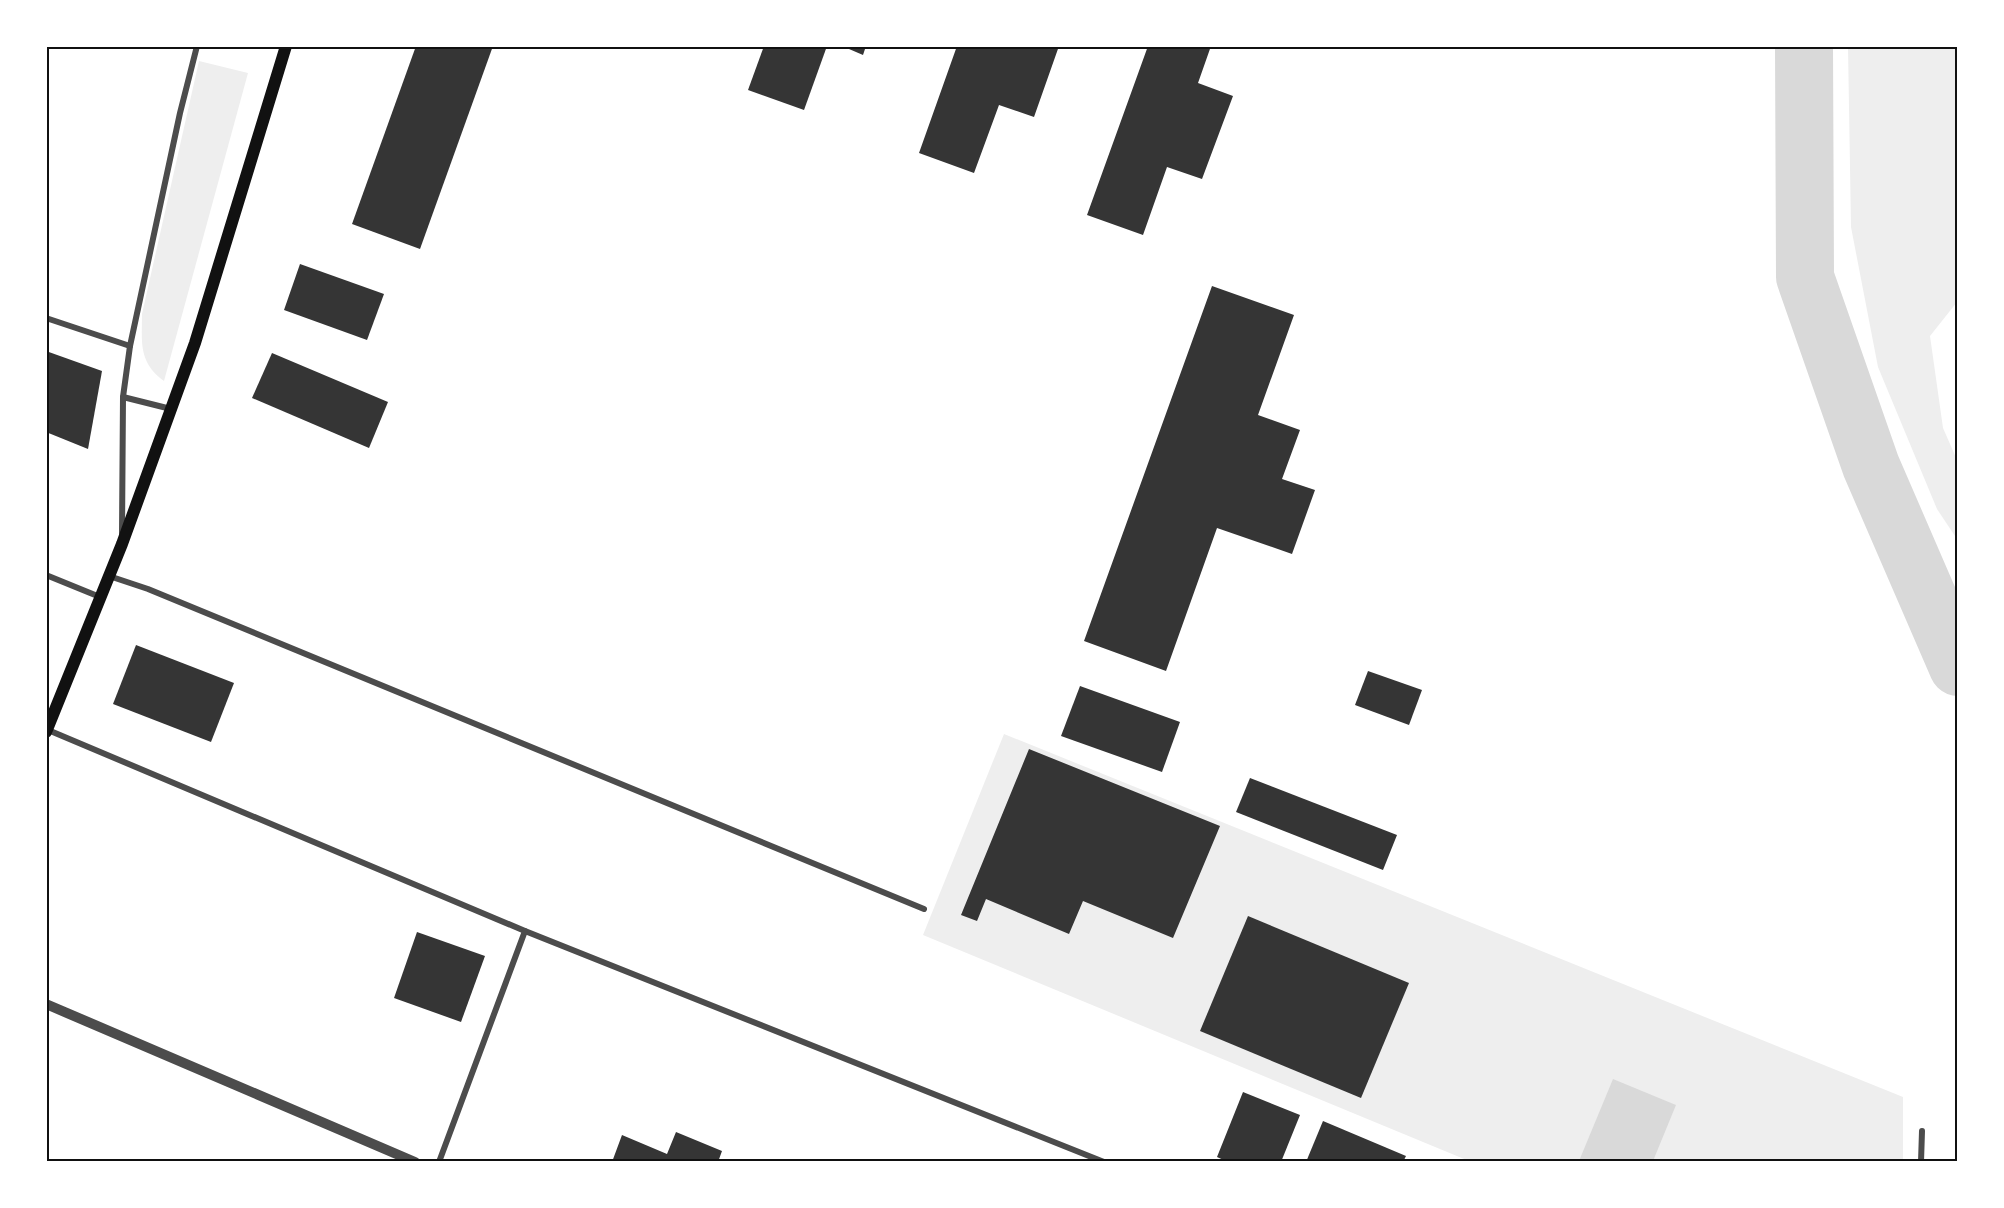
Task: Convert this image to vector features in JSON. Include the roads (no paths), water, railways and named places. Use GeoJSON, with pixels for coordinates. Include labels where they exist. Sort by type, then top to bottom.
{"type":"FeatureCollection","features":[{"type":"Feature","properties":{"kind":"main road"},"geometry":{"type":"LineString","coordinates":[[47,731],[122,544],[195,343],[286,46]]}},
{"type":"Feature","properties":{"kind":"street"},"geometry":{"type":"LineString","coordinates":[[122,544],[123,397],[130,346],[180,113],[197,46]]}},
{"type":"Feature","properties":{"kind":"street"},"geometry":{"type":"LineString","coordinates":[[46,318],[130,346]]}},
{"type":"Feature","properties":{"kind":"street"},"geometry":{"type":"LineString","coordinates":[[123,397],[171,409]]}},
{"type":"Feature","properties":{"kind":"street"},"geometry":{"type":"LineString","coordinates":[[46,575],[100,597]]}},
{"type":"Feature","properties":{"kind":"street"},"geometry":{"type":"LineString","coordinates":[[108,575],[159,593],[924,909]]}},
{"type":"Feature","properties":{"kind":"street"},"geometry":{"type":"LineString","coordinates":[[47,731],[525,931],[1104,1161]]}},
{"type":"Feature","properties":{"kind":"street"},"geometry":{"type":"LineString","coordinates":[[439,1161],[525,931]]}},
{"type":"Feature","properties":{"kind":"street"},"geometry":{"type":"LineString","coordinates":[[46,1004],[415,1161]]}},
{"type":"Feature","properties":{"kind":"street"},"geometry":{"type":"LineString","coordinates":[[1921,1161],[1922,1131]]}},
{"type":"Feature","properties":{"kind":"waterway"},"geometry":{"type":"LineString","coordinates":[[1804,46],[1805,277],[1871,466],[1958,667]]}}]}
